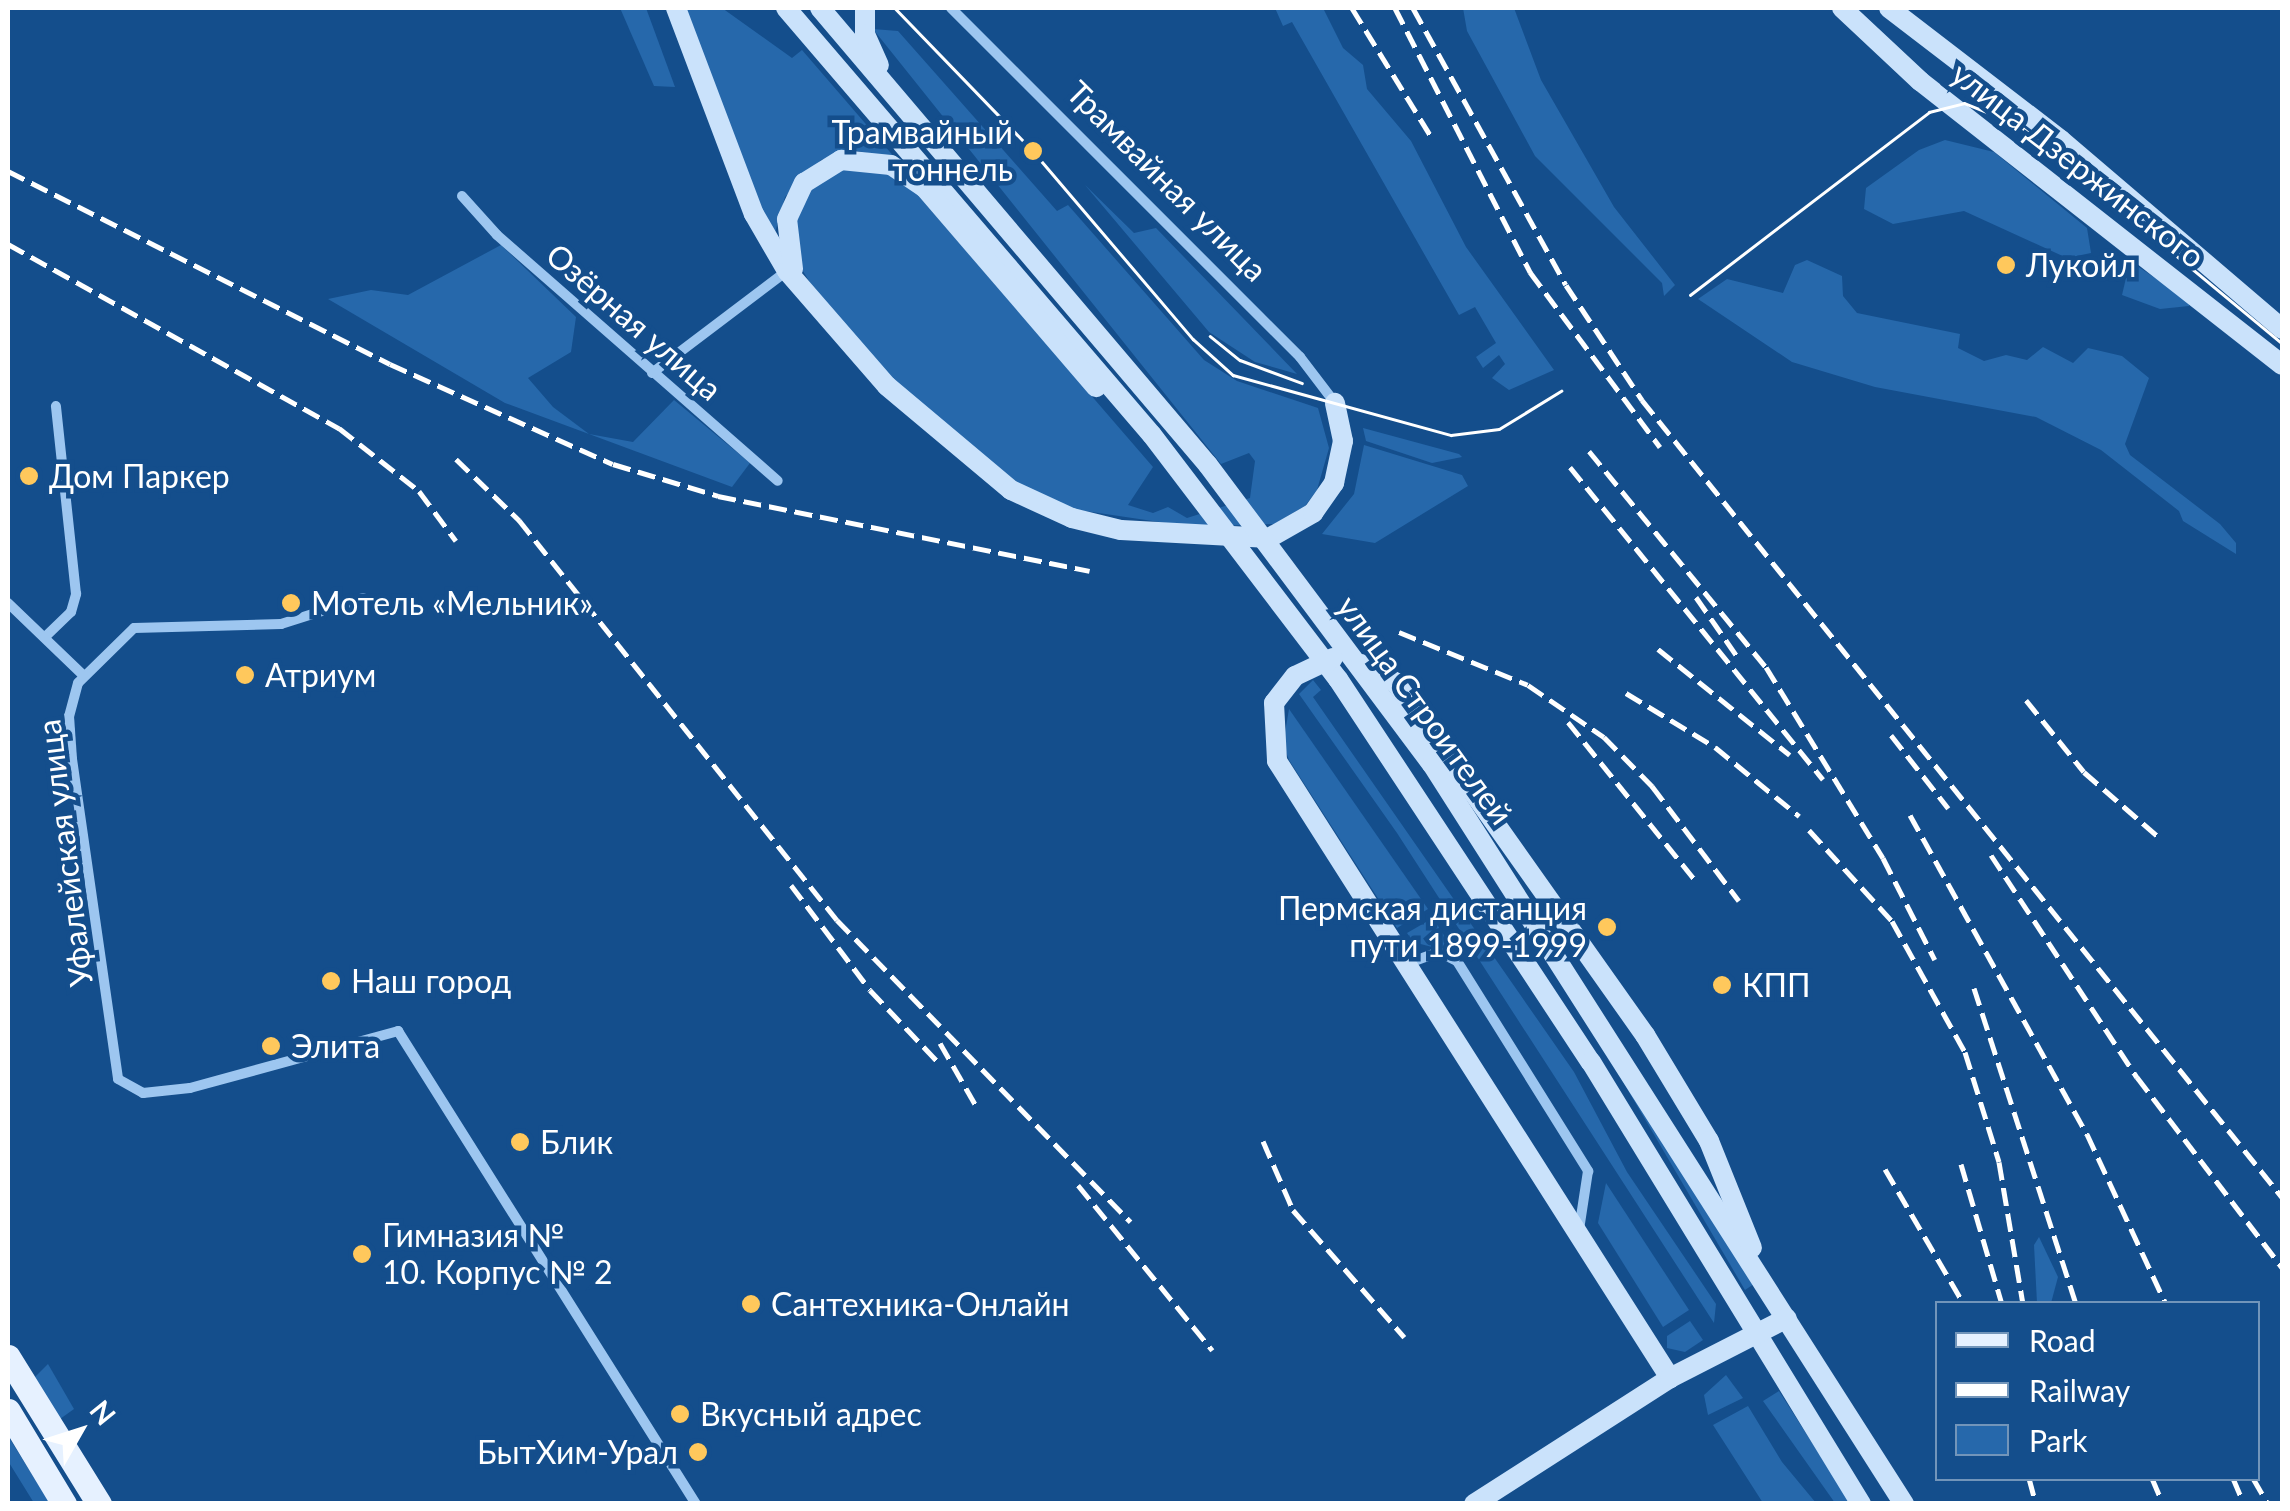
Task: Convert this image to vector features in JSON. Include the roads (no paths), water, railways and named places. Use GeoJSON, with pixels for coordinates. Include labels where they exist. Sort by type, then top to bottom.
{"type":"FeatureCollection","features":[{"type":"Feature","properties":{"kind":"main road"},"geometry":{"type":"LineString","coordinates":[[676,8],[754,214],[787,271],[887,386],[988,474],[1038,505],[1121,530],[1230,540],[1293,529],[1321,504],[1340,468],[1342,428],[1336,403]]}},
{"type":"Feature","properties":{"kind":"main road","name":"улица Строителей"},"geometry":{"type":"LineString","coordinates":[[786,8],[1152,435],[1338,679],[1591,1062],[1753,1333],[1862,1504]]}},
{"type":"Feature","properties":{"kind":"main road","name":"улица Строителей"},"geometry":{"type":"LineString","coordinates":[[820,8],[1208,465],[1368,678],[1532,913],[1904,1504]]}},
{"type":"Feature","properties":{"kind":"main road"},"geometry":{"type":"LineString","coordinates":[[865,8],[866,34],[887,85]]}},
{"type":"Feature","properties":{"kind":"main road","name":"улица Дзержинского"},"geometry":{"type":"LineString","coordinates":[[1842,8],[1920,81],[2282,365]]}},
{"type":"Feature","properties":{"kind":"main road","name":"улица Дзержинского"},"geometry":{"type":"LineString","coordinates":[[1889,8],[2061,140],[2282,329]]}},
{"type":"Feature","properties":{"kind":"main road"},"geometry":{"type":"LineString","coordinates":[[810,302],[786,244],[794,195],[810,176],[841,160],[891,164],[924,188],[1073,364],[1152,435]]}},
{"type":"Feature","properties":{"kind":"main road"},"geometry":{"type":"LineString","coordinates":[[1670,1378],[1277,761],[1274,703],[1295,676],[1326,658],[1348,658],[1395,682],[1645,1035],[1709,1142],[1742,1209],[1758,1267]]}},
{"type":"Feature","properties":{"kind":"main road"},"geometry":{"type":"LineString","coordinates":[[1474,1504],[1670,1378],[1787,1318]]}},
{"type":"Feature","properties":{"kind":"main road"},"geometry":{"type":"LineString","coordinates":[[8,1356],[98,1504]]}},
{"type":"Feature","properties":{"kind":"main road"},"geometry":{"type":"LineString","coordinates":[[8,1410],[64,1504]]}},
{"type":"Feature","properties":{"kind":"street","name":"Трамвайная улица"},"geometry":{"type":"LineString","coordinates":[[951,8],[1292,348],[1336,403]]}},
{"type":"Feature","properties":{"kind":"street","name":"Озёрная улица"},"geometry":{"type":"LineString","coordinates":[[462,196],[497,235],[778,481]]}},
{"type":"Feature","properties":{"kind":"street"},"geometry":{"type":"LineString","coordinates":[[652,373],[787,271]]}},
{"type":"Feature","properties":{"kind":"street"},"geometry":{"type":"LineString","coordinates":[[45,637],[71,612],[76,594],[56,406]]}},
{"type":"Feature","properties":{"kind":"street"},"geometry":{"type":"LineString","coordinates":[[82,674],[134,628],[282,624],[363,598]]}},
{"type":"Feature","properties":{"kind":"street","name":"Уфалейская улица"},"geometry":{"type":"LineString","coordinates":[[8,603],[82,674],[69,716],[72,759],[118,1079],[143,1093],[190,1088],[398,1031],[696,1504]]}},
{"type":"Feature","properties":{"kind":"street"},"geometry":{"type":"LineString","coordinates":[[1406,964],[1440,952],[1457,961],[1588,1171],[1589,1196],[1578,1231]]}},
{"type":"Feature","properties":{"kind":"tram line"},"geometry":{"type":"LineString","coordinates":[[895,8],[1033,151],[1193,339],[1233,375],[1451,435],[1499,429],[1561,391]]}},
{"type":"Feature","properties":{"kind":"tram line"},"geometry":{"type":"LineString","coordinates":[[1690,295],[1929,112],[1964,103],[2019,125],[2282,343]]}},
{"type":"Feature","properties":{"kind":"tram line"},"geometry":{"type":"LineString","coordinates":[[1210,336],[1240,360],[1302,383]]}},
{"type":"Feature","properties":{"kind":"railway"},"geometry":{"type":"LineString","coordinates":[[1352,8],[1430,135]]}},
{"type":"Feature","properties":{"kind":"railway"},"geometry":{"type":"LineString","coordinates":[[1395,8],[1530,272],[1660,447]]}},
{"type":"Feature","properties":{"kind":"railway"},"geometry":{"type":"LineString","coordinates":[[1413,8],[1566,285],[1642,400],[2282,1197]]}},
{"type":"Feature","properties":{"kind":"railway"},"geometry":{"type":"LineString","coordinates":[[8,171],[390,364],[613,464],[718,496],[1089,571]]}},
{"type":"Feature","properties":{"kind":"railway"},"geometry":{"type":"LineString","coordinates":[[8,244],[339,428],[419,491],[456,541]]}},
{"type":"Feature","properties":{"kind":"railway"},"geometry":{"type":"LineString","coordinates":[[1589,451],[1766,667],[1883,858],[1935,960]]}},
{"type":"Feature","properties":{"kind":"railway"},"geometry":{"type":"LineString","coordinates":[[456,459],[519,520],[837,920],[1131,1222]]}},
{"type":"Feature","properties":{"kind":"railway"},"geometry":{"type":"LineString","coordinates":[[1570,467],[1823,779]]}},
{"type":"Feature","properties":{"kind":"railway"},"geometry":{"type":"LineString","coordinates":[[1696,597],[1739,659]]}},
{"type":"Feature","properties":{"kind":"railway"},"geometry":{"type":"LineString","coordinates":[[1399,632],[1528,685],[1604,737],[1652,786],[1739,901]]}},
{"type":"Feature","properties":{"kind":"railway"},"geometry":{"type":"LineString","coordinates":[[1658,649],[1790,755]]}},
{"type":"Feature","properties":{"kind":"railway"},"geometry":{"type":"LineString","coordinates":[[1626,693],[1715,747],[1799,816]]}},
{"type":"Feature","properties":{"kind":"railway"},"geometry":{"type":"LineString","coordinates":[[2026,700],[2084,772],[2160,838]]}},
{"type":"Feature","properties":{"kind":"railway"},"geometry":{"type":"LineString","coordinates":[[1568,722],[1696,881]]}},
{"type":"Feature","properties":{"kind":"railway"},"geometry":{"type":"LineString","coordinates":[[1891,735],[1948,808]]}},
{"type":"Feature","properties":{"kind":"railway"},"geometry":{"type":"LineString","coordinates":[[1910,815],[2087,1134],[2165,1301]]}},
{"type":"Feature","properties":{"kind":"railway"},"geometry":{"type":"LineString","coordinates":[[1809,830],[1892,921],[1965,1052],[1999,1162],[2022,1301]]}},
{"type":"Feature","properties":{"kind":"railway"},"geometry":{"type":"LineString","coordinates":[[1991,855],[2137,1077],[2282,1267]]}},
{"type":"Feature","properties":{"kind":"railway"},"geometry":{"type":"LineString","coordinates":[[791,885],[870,990],[938,1062]]}},
{"type":"Feature","properties":{"kind":"railway"},"geometry":{"type":"LineString","coordinates":[[1974,988],[2075,1301]]}},
{"type":"Feature","properties":{"kind":"railway"},"geometry":{"type":"LineString","coordinates":[[940,1043],[978,1109]]}},
{"type":"Feature","properties":{"kind":"railway"},"geometry":{"type":"LineString","coordinates":[[1263,1141],[1293,1210],[1404,1337]]}},
{"type":"Feature","properties":{"kind":"railway"},"geometry":{"type":"LineString","coordinates":[[1961,1164],[2001,1301]]}},
{"type":"Feature","properties":{"kind":"railway"},"geometry":{"type":"LineString","coordinates":[[1885,1169],[1962,1301]]}},
{"type":"Feature","properties":{"kind":"railway"},"geometry":{"type":"LineString","coordinates":[[1078,1185],[1212,1350]]}},
{"type":"Feature","properties":{"kind":"railway"},"geometry":{"type":"LineString","coordinates":[[2030,1481],[2036,1504]]}},
{"type":"Feature","properties":{"kind":"railway"},"geometry":{"type":"LineString","coordinates":[[2153,1481],[2163,1504]]}},
{"type":"Feature","properties":{"kind":"railway"},"geometry":{"type":"LineString","coordinates":[[2234,1481],[2244,1504]]}},
{"type":"Feature","properties":{"kind":"railway"},"geometry":{"type":"LineString","coordinates":[[2255,1481],[2268,1504]]}},
{"type":"Feature","properties":{"kind":"place","name":"Трамвайный тоннель"},"geometry":{"type":"Point","coordinates":[1033,151]}},
{"type":"Feature","properties":{"kind":"place","name":"Лукойл"},"geometry":{"type":"Point","coordinates":[2006,265]}},
{"type":"Feature","properties":{"kind":"place","name":"Дом Паркер"},"geometry":{"type":"Point","coordinates":[29,476]}},
{"type":"Feature","properties":{"kind":"place","name":"Мотель «Мельник»"},"geometry":{"type":"Point","coordinates":[291,603]}},
{"type":"Feature","properties":{"kind":"place","name":"Атриум"},"geometry":{"type":"Point","coordinates":[245,675]}},
{"type":"Feature","properties":{"kind":"place","name":"Пермская дистанция пути 1899-1999"},"geometry":{"type":"Point","coordinates":[1607,927]}},
{"type":"Feature","properties":{"kind":"place","name":"Наш город"},"geometry":{"type":"Point","coordinates":[331,981]}},
{"type":"Feature","properties":{"kind":"place","name":"КПП"},"geometry":{"type":"Point","coordinates":[1722,985]}},
{"type":"Feature","properties":{"kind":"place","name":"Элита"},"geometry":{"type":"Point","coordinates":[271,1046]}},
{"type":"Feature","properties":{"kind":"place","name":"Блик"},"geometry":{"type":"Point","coordinates":[520,1142]}},
{"type":"Feature","properties":{"kind":"place","name":"Гимназия № 10. Корпус № 2"},"geometry":{"type":"Point","coordinates":[362,1254]}},
{"type":"Feature","properties":{"kind":"place","name":"Сантехника-Онлайн"},"geometry":{"type":"Point","coordinates":[751,1304]}},
{"type":"Feature","properties":{"kind":"place","name":"Вкусный адрес"},"geometry":{"type":"Point","coordinates":[680,1414]}},
{"type":"Feature","properties":{"kind":"place","name":"БытХим-Урал"},"geometry":{"type":"Point","coordinates":[698,1452]}}]}
